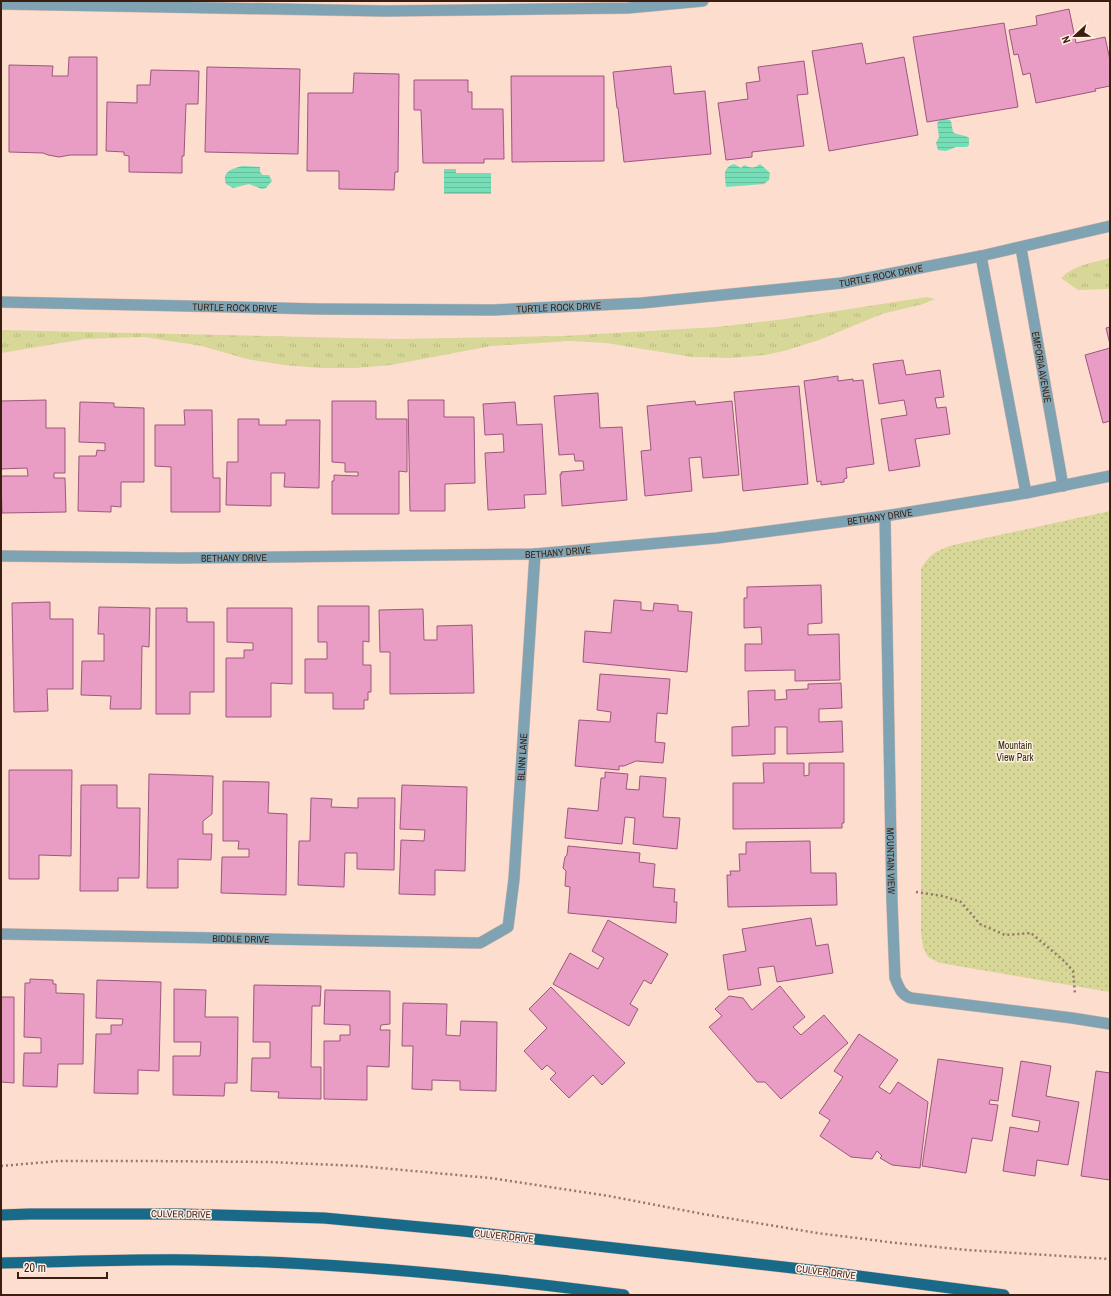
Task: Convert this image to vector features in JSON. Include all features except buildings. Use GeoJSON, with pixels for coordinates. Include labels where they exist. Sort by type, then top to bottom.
{"type":"FeatureCollection","features":[{"type":"Feature","properties":{"kind":"main road","name":"CULVER DRIVE"},"geometry":{"type":"LineString","coordinates":[[1,1215],[180,1214],[324,1218],[479,1233],[812,1270],[1004,1295]]}},
{"type":"Feature","properties":{"kind":"main road"},"geometry":{"type":"LineString","coordinates":[[1,1263],[192,1260],[319,1264],[454,1275],[624,1295]]}},
{"type":"Feature","properties":{"kind":"street"},"geometry":{"type":"LineString","coordinates":[[1,4],[384,11],[628,8],[702,1]]}},
{"type":"Feature","properties":{"kind":"street","name":"TURTLE ROCK DRIVE"},"geometry":{"type":"LineString","coordinates":[[1,302],[319,309],[477,310],[642,303],[842,282],[1021,248],[1110,226]]}},
{"type":"Feature","properties":{"kind":"street","name":"EMPORIA AVENUE"},"geometry":{"type":"LineString","coordinates":[[1021,248],[1063,486]]}},
{"type":"Feature","properties":{"kind":"street"},"geometry":{"type":"LineString","coordinates":[[981,256],[1026,493]]}},
{"type":"Feature","properties":{"kind":"street","name":"BETHANY DRIVE"},"geometry":{"type":"LineString","coordinates":[[1,556],[180,558],[535,554],[717,538],[886,516],[1026,493],[1110,476]]}},
{"type":"Feature","properties":{"kind":"street","name":"MOUNTAIN VIEW"},"geometry":{"type":"LineString","coordinates":[[886,516],[892,902],[896,978],[901,991],[906,996],[911,998],[1110,1024]]}},
{"type":"Feature","properties":{"kind":"street","name":"BLINN LANE"},"geometry":{"type":"LineString","coordinates":[[480,943],[508,927],[514,879],[535,554]]}},
{"type":"Feature","properties":{"kind":"street","name":"BIDDLE DRIVE"},"geometry":{"type":"LineString","coordinates":[[1,934],[480,943]]}},
{"type":"Feature","properties":{"kind":"path"},"geometry":{"type":"LineString","coordinates":[[916,892],[943,896],[961,902],[980,924],[1006,935],[1031,933],[1063,960],[1073,971],[1075,994]]}},
{"type":"Feature","properties":{"kind":"path"},"geometry":{"type":"LineString","coordinates":[[1,1166],[58,1161],[147,1161],[269,1162],[359,1166],[497,1179],[609,1196],[703,1214],[817,1233],[888,1242],[967,1250],[1110,1259]]}},
{"type":"Feature","properties":{"kind":"green space"},"geometry":{"type":"Polygon","coordinates":[[[1110,258],[1110,289],[1078,290],[1061,278],[1077,267],[1110,258]]]}},
{"type":"Feature","properties":{"kind":"green space"},"geometry":{"type":"Polygon","coordinates":[[[927,297],[935,299],[923,304],[882,314],[819,340],[784,351],[765,355],[733,358],[692,357],[606,343],[569,341],[491,346],[391,365],[355,368],[320,368],[284,365],[247,359],[202,346],[144,337],[85,339],[1,353],[1,330],[393,339],[563,336],[717,327],[785,319],[927,297]]]}},
{"type":"Feature","properties":{"kind":"green space","name":"Mountain View Park"},"geometry":{"type":"Polygon","coordinates":[[[1110,511],[1110,992],[940,963],[928,957],[923,947],[921,932],[921,569],[932,554],[949,546],[1110,511]]]}},
{"type":"Feature","properties":{"kind":"shaded area"},"geometry":{"type":"Polygon","coordinates":[[[942,118],[946,118],[951,121],[953,132],[969,138],[969,145],[967,147],[956,147],[946,151],[938,150],[936,143],[939,137],[937,123],[942,118]]]}},
{"type":"Feature","properties":{"kind":"shaded area"},"geometry":{"type":"Polygon","coordinates":[[[734,164],[741,168],[744,165],[752,168],[760,164],[770,173],[769,180],[764,184],[726,187],[726,170],[734,164]]]}},
{"type":"Feature","properties":{"kind":"shaded area"},"geometry":{"type":"Polygon","coordinates":[[[243,166],[260,167],[260,172],[263,175],[269,175],[272,181],[266,188],[262,189],[249,184],[233,188],[226,184],[225,176],[227,173],[232,169],[243,166]]]}},
{"type":"Feature","properties":{"kind":"shaded area"},"geometry":{"type":"Polygon","coordinates":[[[444,169],[456,169],[456,173],[491,173],[491,194],[444,194],[444,169]]]}}]}
